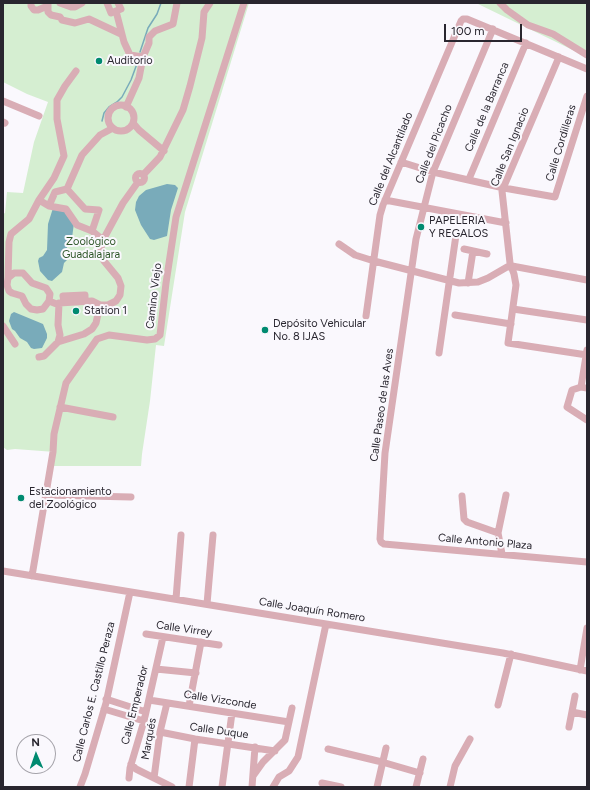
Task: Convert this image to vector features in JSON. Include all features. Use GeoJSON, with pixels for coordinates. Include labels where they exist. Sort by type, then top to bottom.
{"type":"FeatureCollection","features":[{"type":"Feature","properties":{"kind":"street"},"geometry":{"type":"LineString","coordinates":[[31,3],[34,10],[45,7],[48,3]]}},
{"type":"Feature","properties":{"kind":"street"},"geometry":{"type":"LineString","coordinates":[[48,3],[48,12],[51,15],[60,17],[62,20],[75,23],[89,19],[121,34]]}},
{"type":"Feature","properties":{"kind":"street"},"geometry":{"type":"LineString","coordinates":[[60,3],[71,7],[75,7],[82,3]]}},
{"type":"Feature","properties":{"kind":"street"},"geometry":{"type":"LineString","coordinates":[[107,3],[111,13],[121,9],[118,3]]}},
{"type":"Feature","properties":{"kind":"street"},"geometry":{"type":"LineString","coordinates":[[126,107],[139,78],[143,57],[149,43],[149,37],[155,31],[173,24],[177,3]]}},
{"type":"Feature","properties":{"kind":"street"},"geometry":{"type":"LineString","coordinates":[[49,301],[61,304],[92,301],[100,305],[108,305],[116,301],[120,295],[121,286],[118,278],[104,261],[100,252],[103,240],[123,203],[138,182],[135,179],[136,176],[138,174],[143,175],[160,157],[183,110],[202,38],[204,12],[210,3]]}},
{"type":"Feature","properties":{"kind":"street","name":"Camino Viejo"},"geometry":{"type":"LineString","coordinates":[[32,576],[46,495],[54,434],[66,383],[97,338],[109,335],[147,340],[155,339],[160,335],[176,217],[244,3]]}},
{"type":"Feature","properties":{"kind":"street"},"geometry":{"type":"LineString","coordinates":[[500,3],[528,25],[553,34],[587,55]]}},
{"type":"Feature","properties":{"kind":"street"},"geometry":{"type":"LineString","coordinates":[[116,11],[121,34],[130,55],[143,57]]}},
{"type":"Feature","properties":{"kind":"street","name":"Calle del Alcantilado"},"geometry":{"type":"LineString","coordinates":[[366,316],[380,215],[461,21],[463,19],[467,19],[493,29]]}},
{"type":"Feature","properties":{"kind":"street"},"geometry":{"type":"LineString","coordinates":[[493,29],[587,69]]}},
{"type":"Feature","properties":{"kind":"street","name":"Calle del Picacho"},"geometry":{"type":"LineString","coordinates":[[411,271],[423,207],[433,172],[493,29]]}},
{"type":"Feature","properties":{"kind":"street","name":"Calle de la Barranca"},"geometry":{"type":"LineString","coordinates":[[469,179],[526,43]]}},
{"type":"Feature","properties":{"kind":"street","name":"Calle San Ignacio"},"geometry":{"type":"LineString","coordinates":[[559,57],[502,191],[516,285],[508,343],[587,353]]}},
{"type":"Feature","properties":{"kind":"street"},"geometry":{"type":"LineString","coordinates":[[8,278],[14,273],[23,273],[32,283],[44,286],[47,289],[50,294],[49,301],[43,309],[34,310],[28,306],[22,296],[6,292],[9,249],[11,234],[29,219],[54,178],[64,156],[57,119],[57,100],[76,71]]}},
{"type":"Feature","properties":{"kind":"street","name":"Calle Cordilleras"},"geometry":{"type":"LineString","coordinates":[[504,188],[555,197],[587,96]]}},
{"type":"Feature","properties":{"kind":"street"},"geometry":{"type":"LineString","coordinates":[[3,101],[39,116]]}},
{"type":"Feature","properties":{"kind":"street"},"geometry":{"type":"LineString","coordinates":[[125,131],[131,126],[134,119],[132,112],[126,107],[118,106],[109,114],[109,122],[113,128],[125,131],[139,130]]}},
{"type":"Feature","properties":{"kind":"street"},"geometry":{"type":"LineString","coordinates":[[133,123],[164,151]]}},
{"type":"Feature","properties":{"kind":"street"},"geometry":{"type":"LineString","coordinates":[[67,189],[82,155],[100,135],[113,128]]}},
{"type":"Feature","properties":{"kind":"street"},"geometry":{"type":"LineString","coordinates":[[401,162],[433,172],[504,188]]}},
{"type":"Feature","properties":{"kind":"street"},"geometry":{"type":"LineString","coordinates":[[49,206],[55,192],[67,189]]}},
{"type":"Feature","properties":{"kind":"street"},"geometry":{"type":"LineString","coordinates":[[67,189],[85,209],[99,210],[92,231]]}},
{"type":"Feature","properties":{"kind":"street"},"geometry":{"type":"LineString","coordinates":[[40,200],[49,206],[66,209],[77,225],[92,231],[103,240]]}},
{"type":"Feature","properties":{"kind":"street"},"geometry":{"type":"LineString","coordinates":[[385,200],[506,223]]}},
{"type":"Feature","properties":{"kind":"street"},"geometry":{"type":"LineString","coordinates":[[439,354],[456,234]]}},
{"type":"Feature","properties":{"kind":"street"},"geometry":{"type":"LineString","coordinates":[[339,244],[355,255],[450,281],[468,283],[488,278],[512,266],[587,280]]}},
{"type":"Feature","properties":{"kind":"street"},"geometry":{"type":"LineString","coordinates":[[464,249],[487,254]]}},
{"type":"Feature","properties":{"kind":"street"},"geometry":{"type":"LineString","coordinates":[[468,283],[473,251]]}},
{"type":"Feature","properties":{"kind":"street","name":"Calle Paseo de las Aves"},"geometry":{"type":"LineString","coordinates":[[381,542],[385,453],[411,271]]}},
{"type":"Feature","properties":{"kind":"street"},"geometry":{"type":"LineString","coordinates":[[58,342],[60,335],[58,325],[61,304]]}},
{"type":"Feature","properties":{"kind":"street"},"geometry":{"type":"LineString","coordinates":[[39,357],[44,356],[58,342],[84,334],[92,329],[96,323],[100,305]]}},
{"type":"Feature","properties":{"kind":"street"},"geometry":{"type":"LineString","coordinates":[[513,309],[587,320]]}},
{"type":"Feature","properties":{"kind":"street"},"geometry":{"type":"LineString","coordinates":[[455,315],[511,324]]}},
{"type":"Feature","properties":{"kind":"street"},"geometry":{"type":"LineString","coordinates":[[3,326],[15,344]]}},
{"type":"Feature","properties":{"kind":"street"},"geometry":{"type":"LineString","coordinates":[[587,353],[584,387],[572,390],[567,407],[587,420]]}},
{"type":"Feature","properties":{"kind":"street"},"geometry":{"type":"LineString","coordinates":[[60,407],[113,417]]}},
{"type":"Feature","properties":{"kind":"street"},"geometry":{"type":"LineString","coordinates":[[46,495],[131,497]]}},
{"type":"Feature","properties":{"kind":"street"},"geometry":{"type":"LineString","coordinates":[[502,554],[498,533],[506,495]]}},
{"type":"Feature","properties":{"kind":"street"},"geometry":{"type":"LineString","coordinates":[[462,496],[464,519],[466,522],[498,533]]}},
{"type":"Feature","properties":{"kind":"street"},"geometry":{"type":"LineString","coordinates":[[176,599],[182,534]]}},
{"type":"Feature","properties":{"kind":"street"},"geometry":{"type":"LineString","coordinates":[[207,604],[213,535]]}},
{"type":"Feature","properties":{"kind":"street","name":"Calle Antonio Plaza"},"geometry":{"type":"LineString","coordinates":[[381,542],[384,544],[587,562]]}},
{"type":"Feature","properties":{"kind":"street","name":"Calle Joaquín Romero"},"geometry":{"type":"LineString","coordinates":[[3,571],[511,654],[584,670]]}},
{"type":"Feature","properties":{"kind":"street","name":"Calle Carlos E. Castillo Peraza"},"geometry":{"type":"LineString","coordinates":[[83,786],[85,774],[104,709],[130,592]]}},
{"type":"Feature","properties":{"kind":"street"},"geometry":{"type":"LineString","coordinates":[[273,787],[279,777],[289,771],[298,757],[326,624]]}},
{"type":"Feature","properties":{"kind":"street"},"geometry":{"type":"LineString","coordinates":[[584,670],[587,628]]}},
{"type":"Feature","properties":{"kind":"street","name":"Calle Virrey"},"geometry":{"type":"LineString","coordinates":[[146,634],[163,638],[219,645]]}},
{"type":"Feature","properties":{"kind":"street","name":"Calle Emperador"},"geometry":{"type":"LineString","coordinates":[[129,778],[131,764],[144,721],[163,638]]}},
{"type":"Feature","properties":{"kind":"street"},"geometry":{"type":"LineString","coordinates":[[189,706],[201,642]]}},
{"type":"Feature","properties":{"kind":"street"},"geometry":{"type":"LineString","coordinates":[[498,705],[511,654]]}},
{"type":"Feature","properties":{"kind":"street"},"geometry":{"type":"LineString","coordinates":[[156,669],[196,673]]}},
{"type":"Feature","properties":{"kind":"street"},"geometry":{"type":"LineString","coordinates":[[569,726],[575,696]]}},
{"type":"Feature","properties":{"kind":"street"},"geometry":{"type":"LineString","coordinates":[[106,699],[146,712]]}},
{"type":"Feature","properties":{"kind":"street","name":"Calle Vizconde"},"geometry":{"type":"LineString","coordinates":[[149,700],[289,722]]}},
{"type":"Feature","properties":{"kind":"street","name":"Marqués"},"geometry":{"type":"LineString","coordinates":[[154,778],[160,732],[167,703]]}},
{"type":"Feature","properties":{"kind":"street"},"geometry":{"type":"LineString","coordinates":[[118,713],[121,704]]}},
{"type":"Feature","properties":{"kind":"street"},"geometry":{"type":"LineString","coordinates":[[252,776],[263,762],[285,740],[292,708]]}},
{"type":"Feature","properties":{"kind":"street"},"geometry":{"type":"LineString","coordinates":[[104,709],[144,721]]}},
{"type":"Feature","properties":{"kind":"street"},"geometry":{"type":"LineString","coordinates":[[572,712],[587,715]]}},
{"type":"Feature","properties":{"kind":"street"},"geometry":{"type":"LineString","coordinates":[[222,787],[232,713]]}},
{"type":"Feature","properties":{"kind":"street","name":"Calle Duque"},"geometry":{"type":"LineString","coordinates":[[160,732],[195,739],[275,751]]}},
{"type":"Feature","properties":{"kind":"street"},"geometry":{"type":"LineString","coordinates":[[189,787],[195,739]]}},
{"type":"Feature","properties":{"kind":"street"},"geometry":{"type":"LineString","coordinates":[[450,787],[455,766],[470,739]]}},
{"type":"Feature","properties":{"kind":"street"},"geometry":{"type":"LineString","coordinates":[[252,787],[255,747]]}},
{"type":"Feature","properties":{"kind":"street"},"geometry":{"type":"LineString","coordinates":[[377,787],[386,748]]}},
{"type":"Feature","properties":{"kind":"street"},"geometry":{"type":"LineString","coordinates":[[328,749],[420,773]]}},
{"type":"Feature","properties":{"kind":"street"},"geometry":{"type":"LineString","coordinates":[[416,787],[423,758]]}},
{"type":"Feature","properties":{"kind":"street"},"geometry":{"type":"LineString","coordinates":[[131,764],[136,769],[172,787]]}},
{"type":"Feature","properties":{"kind":"street"},"geometry":{"type":"LineString","coordinates":[[322,783],[341,787]]}},
{"type":"Feature","properties":{"kind":"green space","name":"Zoológico Guadalajara"},"geometry":{"type":"Polygon","coordinates":[[[3,3],[249,3],[185,212],[164,346],[156,345],[141,466],[53,466],[55,452],[15,449],[7,450],[3,447],[3,214],[5,213],[7,192],[23,193],[34,142],[48,102],[27,94],[3,82],[3,3]]]}},
{"type":"Feature","properties":{"kind":"green space"},"geometry":{"type":"Polygon","coordinates":[[[476,3],[587,3],[587,57],[476,3]]]}},
{"type":"Feature","properties":{"kind":"water"},"geometry":{"type":"Polygon","coordinates":[[[167,184],[175,185],[178,188],[171,210],[167,236],[154,240],[150,239],[141,225],[135,210],[136,202],[139,196],[146,190],[167,184]]]}},
{"type":"Feature","properties":{"kind":"water"},"geometry":{"type":"Polygon","coordinates":[[[53,208],[65,210],[74,223],[72,238],[68,240],[68,259],[64,263],[62,272],[52,281],[48,280],[40,271],[38,261],[47,250],[48,224],[53,208]]]}},
{"type":"Feature","properties":{"kind":"water"},"geometry":{"type":"Polygon","coordinates":[[[14,312],[43,324],[47,338],[42,348],[31,348],[27,342],[20,338],[12,329],[9,321],[11,314],[14,312]]]}},
{"type":"Feature","properties":{"kind":"waterway"},"geometry":{"type":"LineString","coordinates":[[140,52],[148,28],[157,14],[161,3]]}},
{"type":"Feature","properties":{"kind":"waterway"},"geometry":{"type":"LineString","coordinates":[[102,121],[104,113],[122,97],[131,80],[138,61]]}},
{"type":"Feature","properties":{"kind":"place","name":"Auditorio"},"geometry":{"type":"Point","coordinates":[99,61]}},
{"type":"Feature","properties":{"kind":"place","name":"PAPELERIA Y REGALOS"},"geometry":{"type":"Point","coordinates":[421,227]}},
{"type":"Feature","properties":{"kind":"place","name":"Station 1"},"geometry":{"type":"Point","coordinates":[76,311]}},
{"type":"Feature","properties":{"kind":"place","name":"Depósito Vehicular No. 8 IJAS"},"geometry":{"type":"Point","coordinates":[265,330]}},
{"type":"Feature","properties":{"kind":"place","name":"Estacionamiento del Zoológico"},"geometry":{"type":"Point","coordinates":[21,498]}}]}
